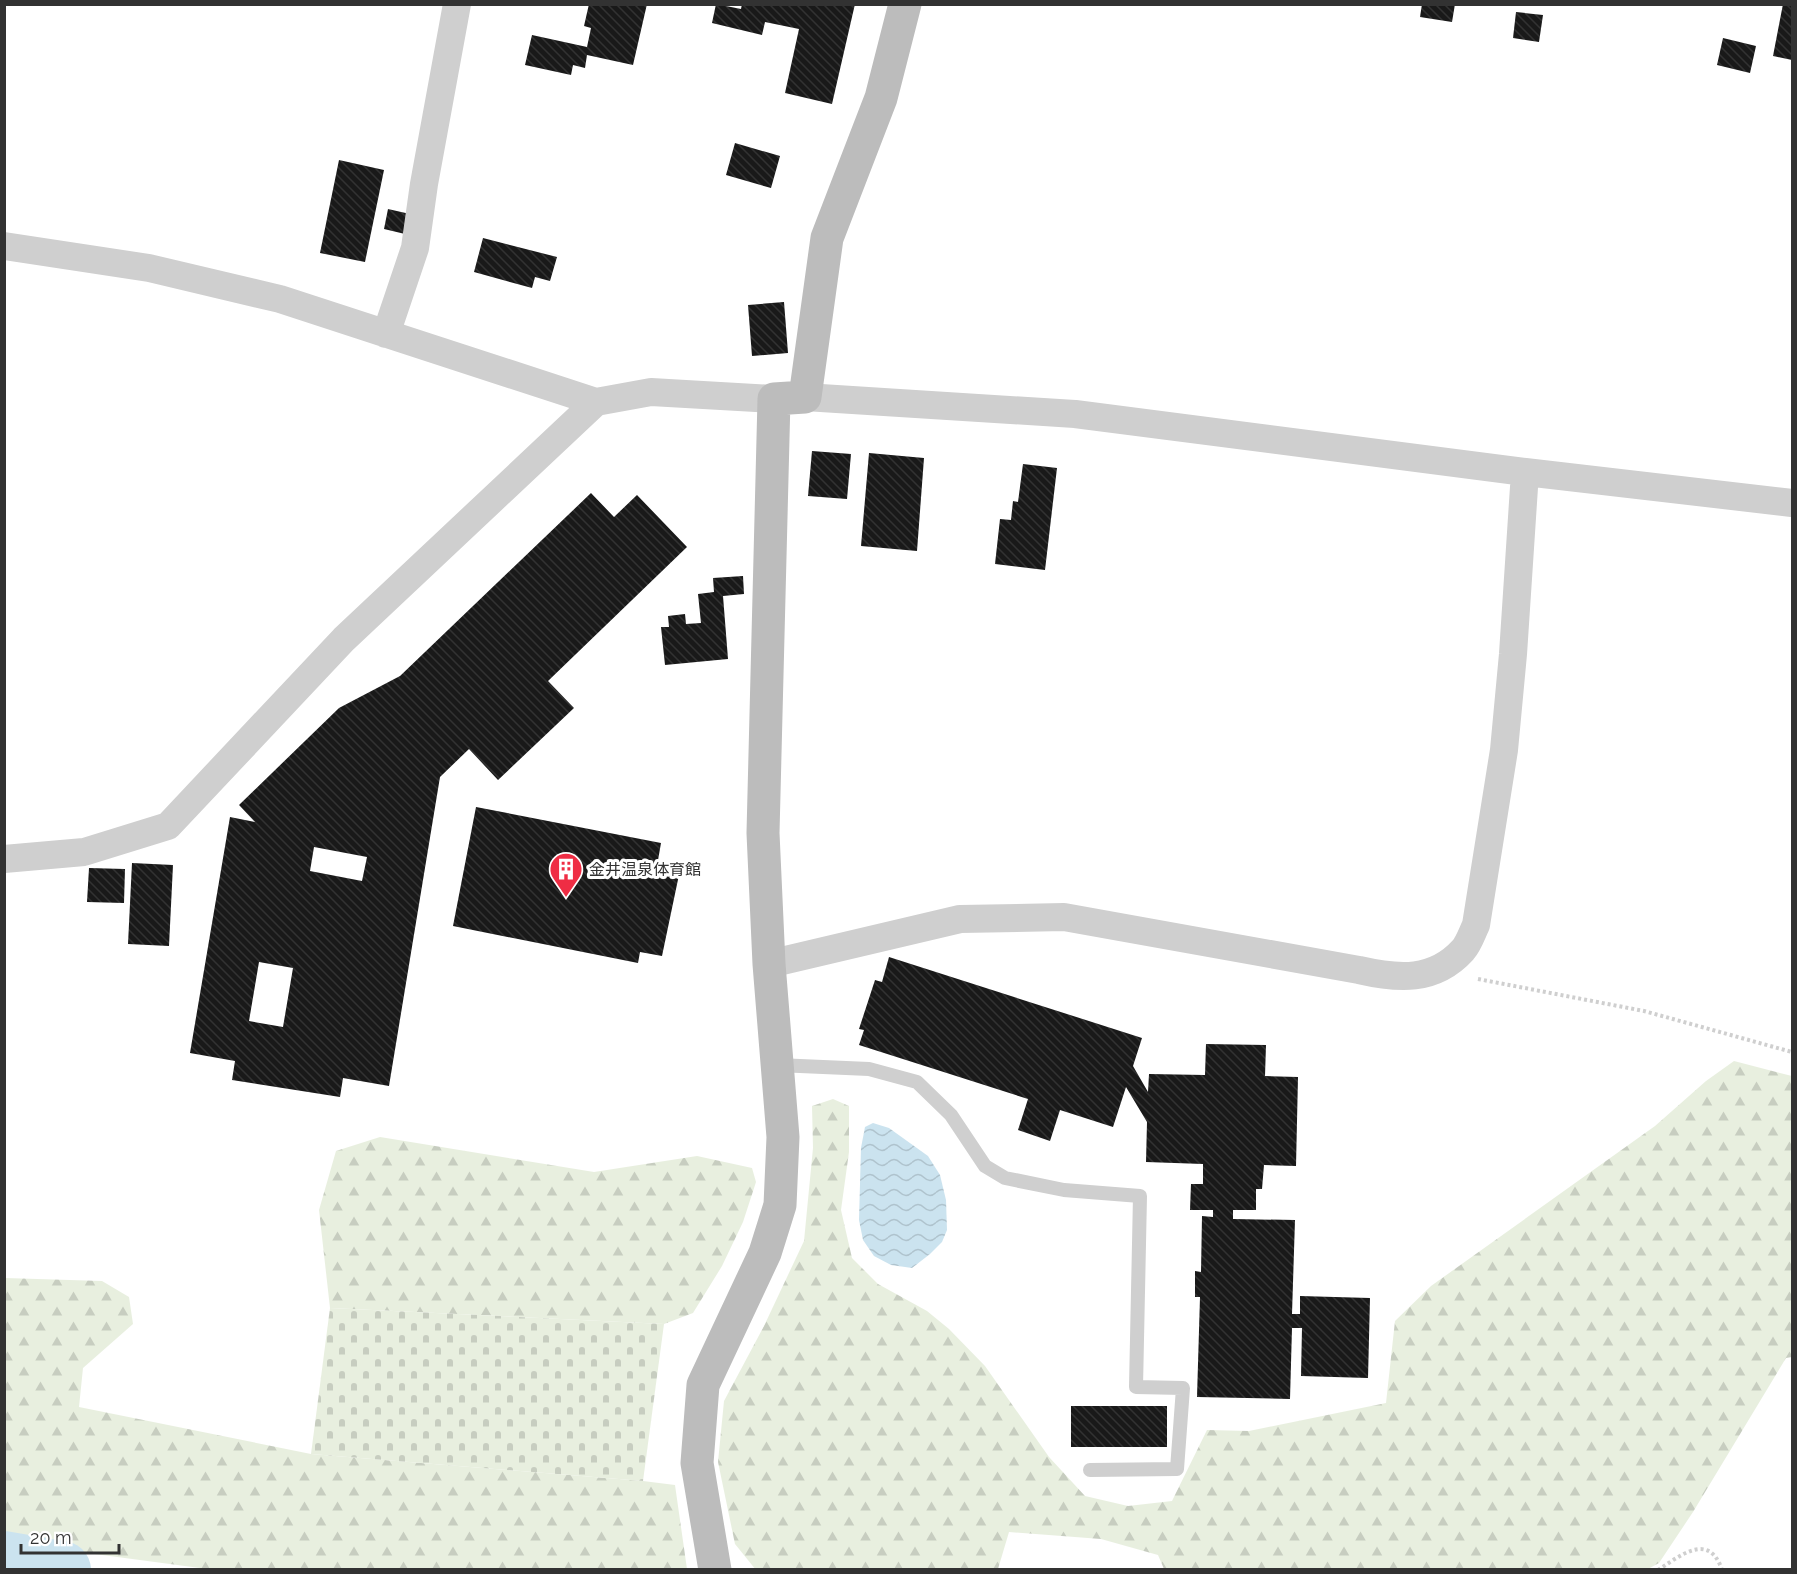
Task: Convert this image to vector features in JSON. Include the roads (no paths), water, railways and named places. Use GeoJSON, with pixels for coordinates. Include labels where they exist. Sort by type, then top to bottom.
{"type":"FeatureCollection","features":[{"type":"Feature","properties":{"kind":"street"},"geometry":{"type":"LineString","coordinates":[[386,334],[415,248],[424,184],[457,4]]}},
{"type":"Feature","properties":{"kind":"street"},"geometry":{"type":"LineString","coordinates":[[715,1569],[697,1464],[703,1385],[765,1253],[780,1205],[783,1137],[769,964],[763,833],[789,398],[827,238],[881,98],[905,4]]}},
{"type":"Feature","properties":{"kind":"street"},"geometry":{"type":"LineString","coordinates":[[4,246],[149,268],[280,299],[597,402],[651,393],[789,398],[1075,414],[1525,472],[1792,503]]}},
{"type":"Feature","properties":{"kind":"street"},"geometry":{"type":"LineString","coordinates":[[4,859],[84,852],[168,826],[344,639],[597,402]]}},
{"type":"Feature","properties":{"kind":"street"},"geometry":{"type":"LineString","coordinates":[[769,964],[960,919],[1064,916],[1386,976],[1417,976],[1443,967],[1465,948],[1476,925],[1504,750],[1525,472]]}},
{"type":"Feature","properties":{"kind":"lane"},"geometry":{"type":"LineString","coordinates":[[777,1065],[869,1069],[917,1082],[951,1114],[985,1166],[1005,1178],[1064,1190],[1140,1196],[1136,1387],[1182,1388],[1177,1469],[1090,1470]]}},
{"type":"Feature","properties":{"kind":"water"},"geometry":{"type":"Polygon","coordinates":[[[873,1123],[889,1128],[928,1156],[940,1175],[946,1200],[947,1230],[942,1242],[912,1268],[891,1265],[874,1256],[863,1240],[859,1220],[861,1148],[865,1127],[873,1123]]]}},
{"type":"Feature","properties":{"kind":"waterway"},"geometry":{"type":"LineString","coordinates":[[4,1560],[62,1570]]}},
{"type":"Feature","properties":{"kind":"place","name":"金井温泉体育館"},"geometry":{"type":"Point","coordinates":[566,898]}}]}
